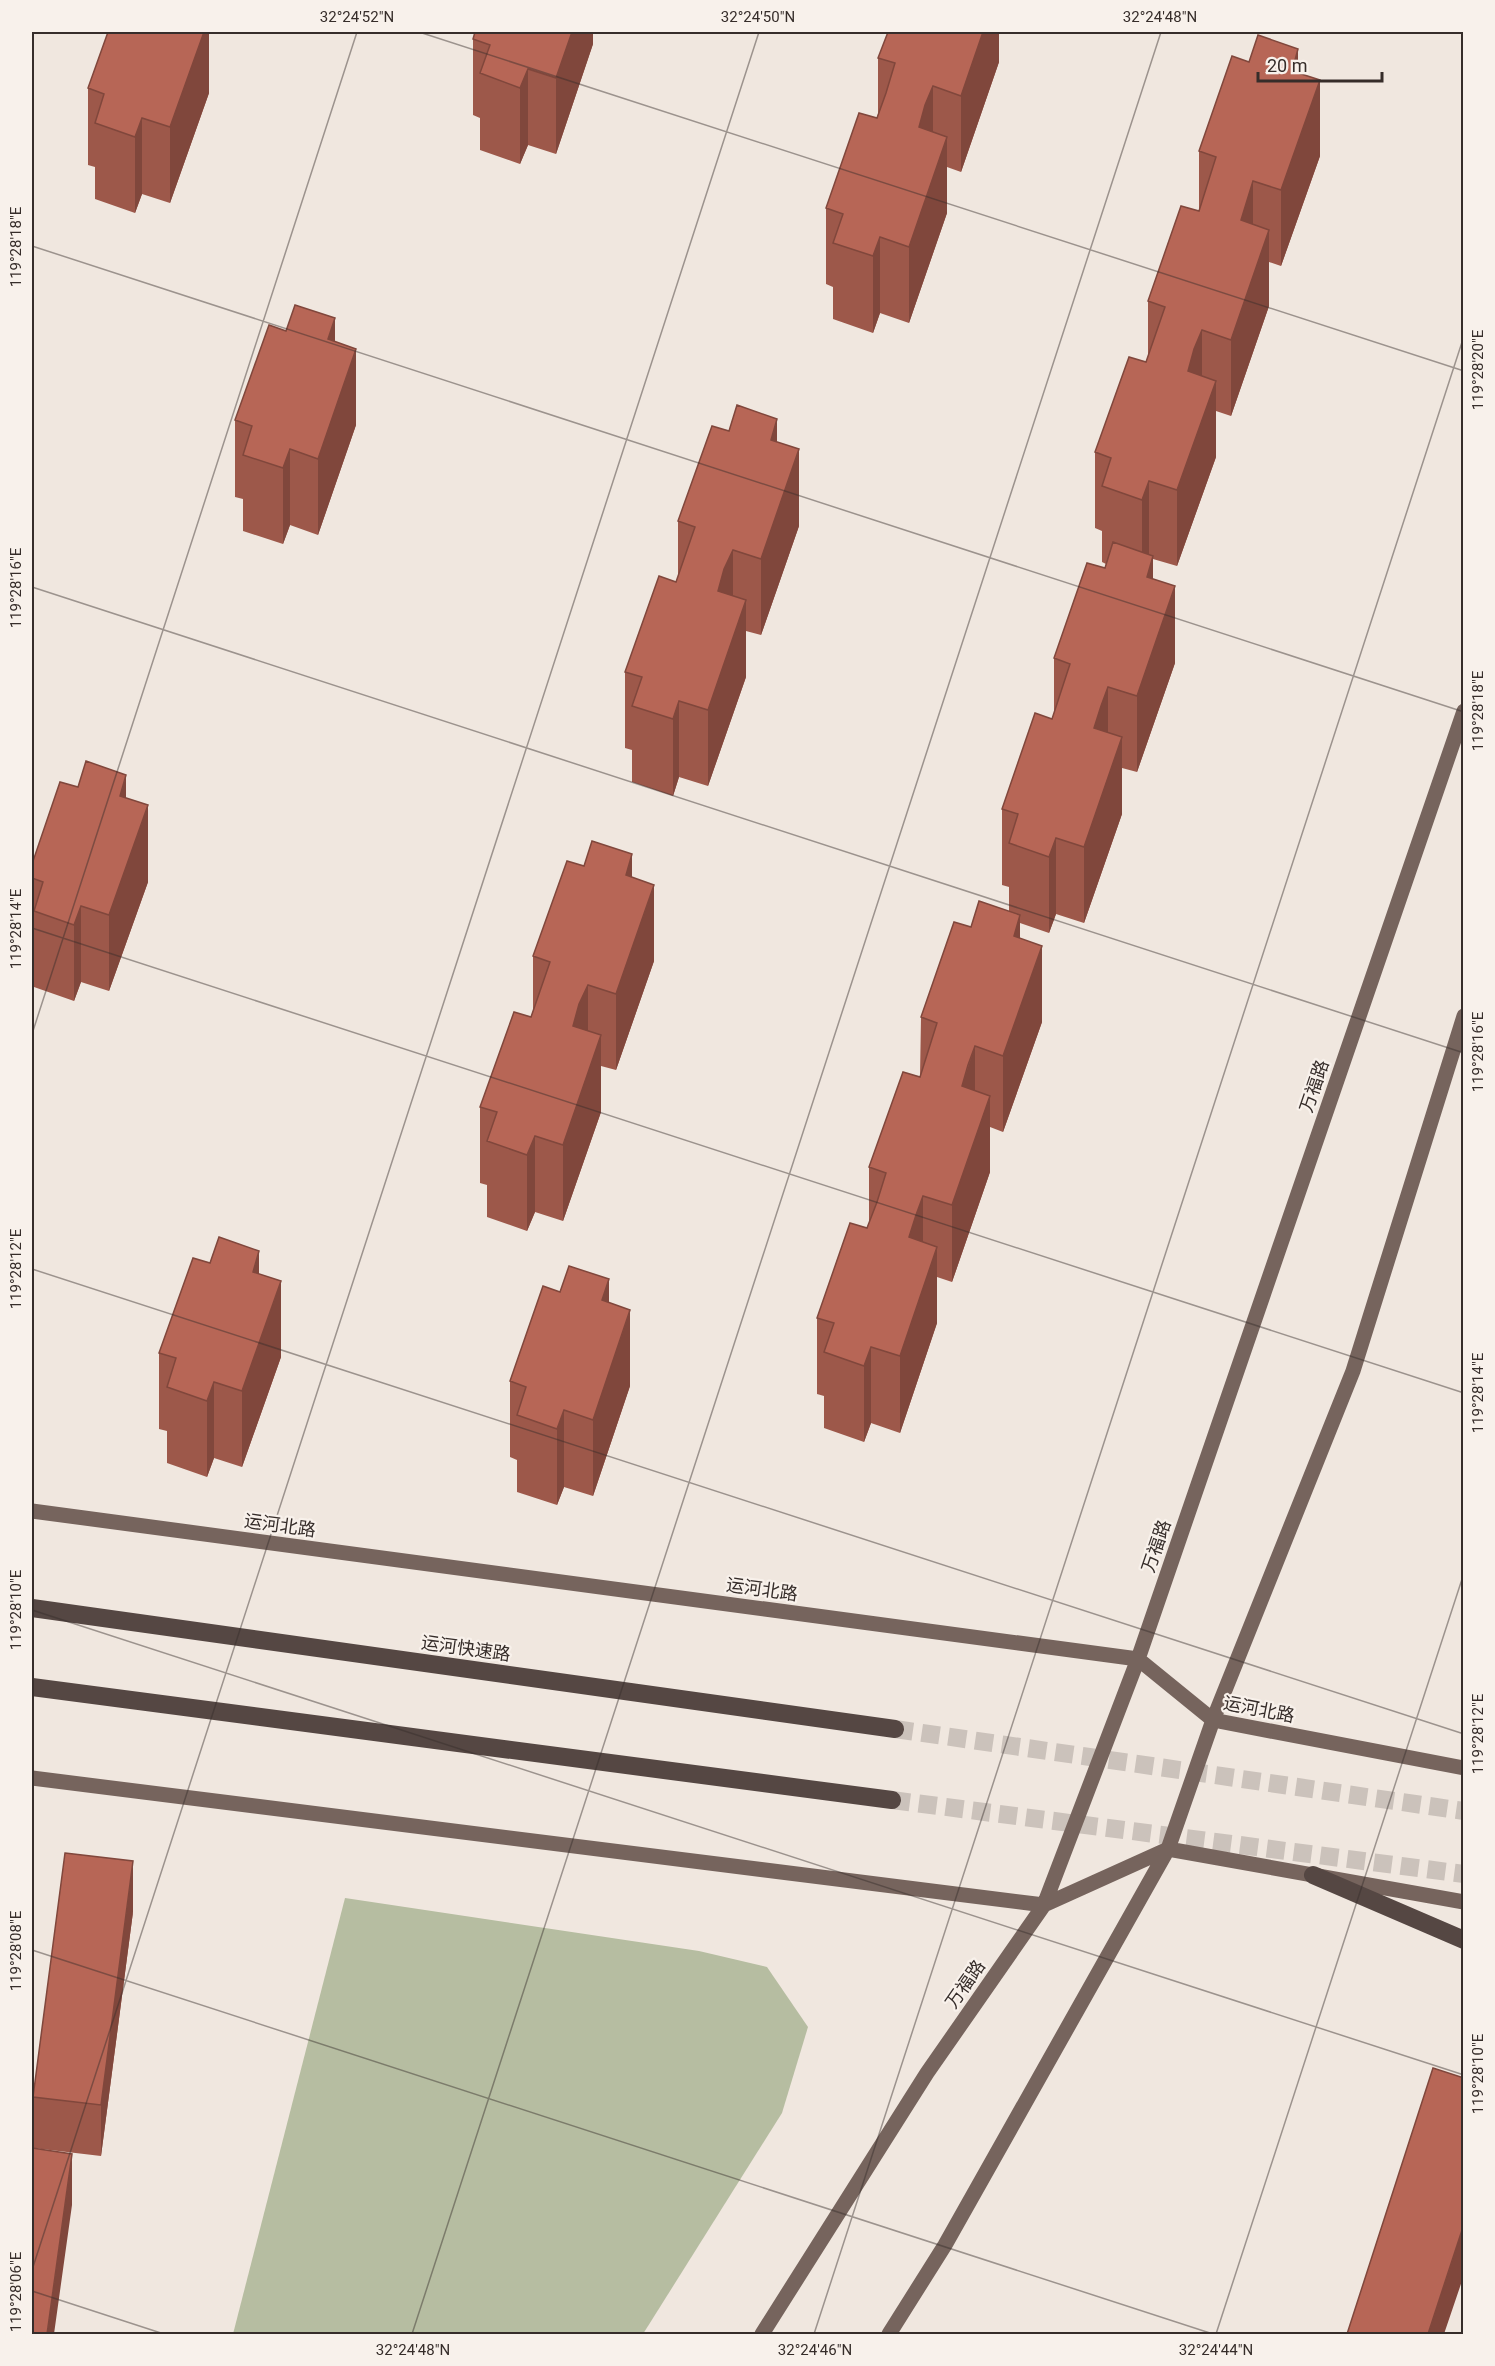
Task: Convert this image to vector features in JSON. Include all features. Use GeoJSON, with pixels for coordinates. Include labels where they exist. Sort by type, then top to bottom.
{"type":"FeatureCollection","features":[{"type":"Feature","properties":{"kind":"highway","name":"运河快速路"},"geometry":{"type":"LineString","coordinates":[[32,1608],[895,1729]]}},
{"type":"Feature","properties":{"kind":"highway"},"geometry":{"type":"LineString","coordinates":[[32,1687],[892,1800]]}},
{"type":"Feature","properties":{"kind":"highway"},"geometry":{"type":"LineString","coordinates":[[1313,1875],[1464,1940]]}},
{"type":"Feature","properties":{"kind":"main road","name":"万福路"},"geometry":{"type":"LineString","coordinates":[[762,2334],[927,2073],[1044,1905],[1138,1659],[1464,711]]}},
{"type":"Feature","properties":{"kind":"main road"},"geometry":{"type":"LineString","coordinates":[[889,2334],[945,2245],[1168,1849],[1213,1720],[1353,1371],[1464,1016]]}},
{"type":"Feature","properties":{"kind":"main road","name":"运河北路"},"geometry":{"type":"LineString","coordinates":[[32,1511],[1138,1659],[1213,1720],[1464,1768]]}},
{"type":"Feature","properties":{"kind":"main road"},"geometry":{"type":"LineString","coordinates":[[32,1778],[1044,1905],[1168,1849],[1464,1902]]}},
{"type":"Feature","properties":{"kind":"green space"},"geometry":{"type":"Polygon","coordinates":[[[345,1898],[699,1951],[767,1967],[808,2027],[782,2113],[643,2334],[233,2334],[345,1898]]]}},
{"type":"Feature","properties":{"kind":"building"},"geometry":{"type":"Polygon","coordinates":[[[108,32],[204,32],[170,127],[142,118],[135,137],[95,123],[104,94],[88,88],[108,32]]]}},
{"type":"Feature","properties":{"kind":"building"},"geometry":{"type":"Polygon","coordinates":[[[475,32],[572,32],[556,78],[528,69],[520,88],[480,73],[490,45],[473,39],[475,32]]]}},
{"type":"Feature","properties":{"kind":"building"},"geometry":{"type":"Polygon","coordinates":[[[888,32],[983,32],[961,96],[933,86],[925,105],[919,127],[947,137],[909,247],[880,237],[873,256],[833,243],[843,214],[826,208],[859,113],[877,118],[886,93],[895,63],[878,58],[888,32]]]}},
{"type":"Feature","properties":{"kind":"building"},"geometry":{"type":"Polygon","coordinates":[[[1258,35],[1298,49],[1292,71],[1320,80],[1281,190],[1253,181],[1241,220],[1269,230],[1231,340],[1202,330],[1194,349],[1188,371],[1216,381],[1177,490],[1149,481],[1142,500],[1102,486],[1111,458],[1095,452],[1129,357],[1146,362],[1165,307],[1148,301],[1181,206],[1199,211],[1216,157],[1199,151],[1232,56],[1249,62],[1258,35]]]}},
{"type":"Feature","properties":{"kind":"building"},"geometry":{"type":"Polygon","coordinates":[[[295,305],[335,318],[328,339],[356,349],[318,459],[290,449],[283,468],[243,455],[252,426],[235,420],[269,325],[286,331],[295,305]]]}},
{"type":"Feature","properties":{"kind":"building"},"geometry":{"type":"Polygon","coordinates":[[[737,405],[777,419],[771,440],[799,449],[761,559],[733,550],[724,569],[718,591],[746,600],[708,710],[679,701],[673,719],[632,706],[642,677],[625,672],[659,576],[676,582],[695,527],[678,521],[712,426],[729,431],[737,405]]]}},
{"type":"Feature","properties":{"kind":"building"},"geometry":{"type":"Polygon","coordinates":[[[1113,542],[1153,556],[1147,577],[1175,586],[1137,696],[1108,687],[1101,706],[1094,728],[1122,737],[1084,847],[1056,838],[1049,857],[1009,843],[1018,814],[1002,809],[1035,713],[1052,719],[1070,664],[1054,658],[1087,563],[1105,568],[1113,542]]]}},
{"type":"Feature","properties":{"kind":"building"},"geometry":{"type":"Polygon","coordinates":[[[86,761],[126,775],[120,796],[148,805],[109,915],[81,906],[74,925],[34,911],[43,882],[32,878],[32,864],[60,782],[78,787],[86,761]]]}},
{"type":"Feature","properties":{"kind":"building"},"geometry":{"type":"Polygon","coordinates":[[[592,841],[632,854],[626,875],[654,885],[616,994],[588,985],[579,1004],[573,1026],[601,1035],[563,1145],[535,1136],[527,1155],[487,1141],[497,1112],[480,1107],[514,1012],[531,1017],[550,962],[533,956],[567,861],[584,866],[592,841]]]}},
{"type":"Feature","properties":{"kind":"building"},"geometry":{"type":"Polygon","coordinates":[[[979,901],[1020,915],[1014,936],[1042,946],[1003,1056],[975,1046],[968,1065],[962,1086],[990,1096],[952,1205],[923,1196],[916,1215],[909,1237],[937,1247],[900,1356],[871,1347],[864,1366],[824,1352],[834,1323],[817,1318],[850,1223],[867,1228],[877,1202],[886,1173],[869,1167],[903,1072],[920,1077],[937,1023],[921,1017],[954,922],[971,927],[979,901]]]}},
{"type":"Feature","properties":{"kind":"building"},"geometry":{"type":"Polygon","coordinates":[[[219,1237],[259,1251],[253,1272],[281,1281],[242,1391],[214,1382],[207,1401],[167,1387],[176,1358],[159,1353],[193,1258],[210,1263],[219,1237]]]}},
{"type":"Feature","properties":{"kind":"building"},"geometry":{"type":"Polygon","coordinates":[[[569,1266],[609,1279],[602,1300],[630,1310],[593,1420],[564,1410],[557,1429],[517,1415],[526,1387],[510,1381],[543,1286],[560,1292],[569,1266]]]}},
{"type":"Feature","properties":{"kind":"building"},"geometry":{"type":"Polygon","coordinates":[[[65,1853],[133,1861],[101,2105],[33,2097],[65,1853]]]}},
{"type":"Feature","properties":{"kind":"building"},"geometry":{"type":"Polygon","coordinates":[[[1433,2068],[1464,2078],[1464,2224],[1428,2334],[1347,2334],[1433,2068]]]}},
{"type":"Feature","properties":{"kind":"building"},"geometry":{"type":"Polygon","coordinates":[[[32,2148],[72,2154],[47,2334],[32,2334],[32,2148]]]}},
{"type":"Feature","properties":{"kind":"tunnel"},"geometry":{"type":"LineString","coordinates":[[895,1729],[1464,1811]]}},
{"type":"Feature","properties":{"kind":"tunnel"},"geometry":{"type":"LineString","coordinates":[[892,1800],[1464,1874]]}}]}
